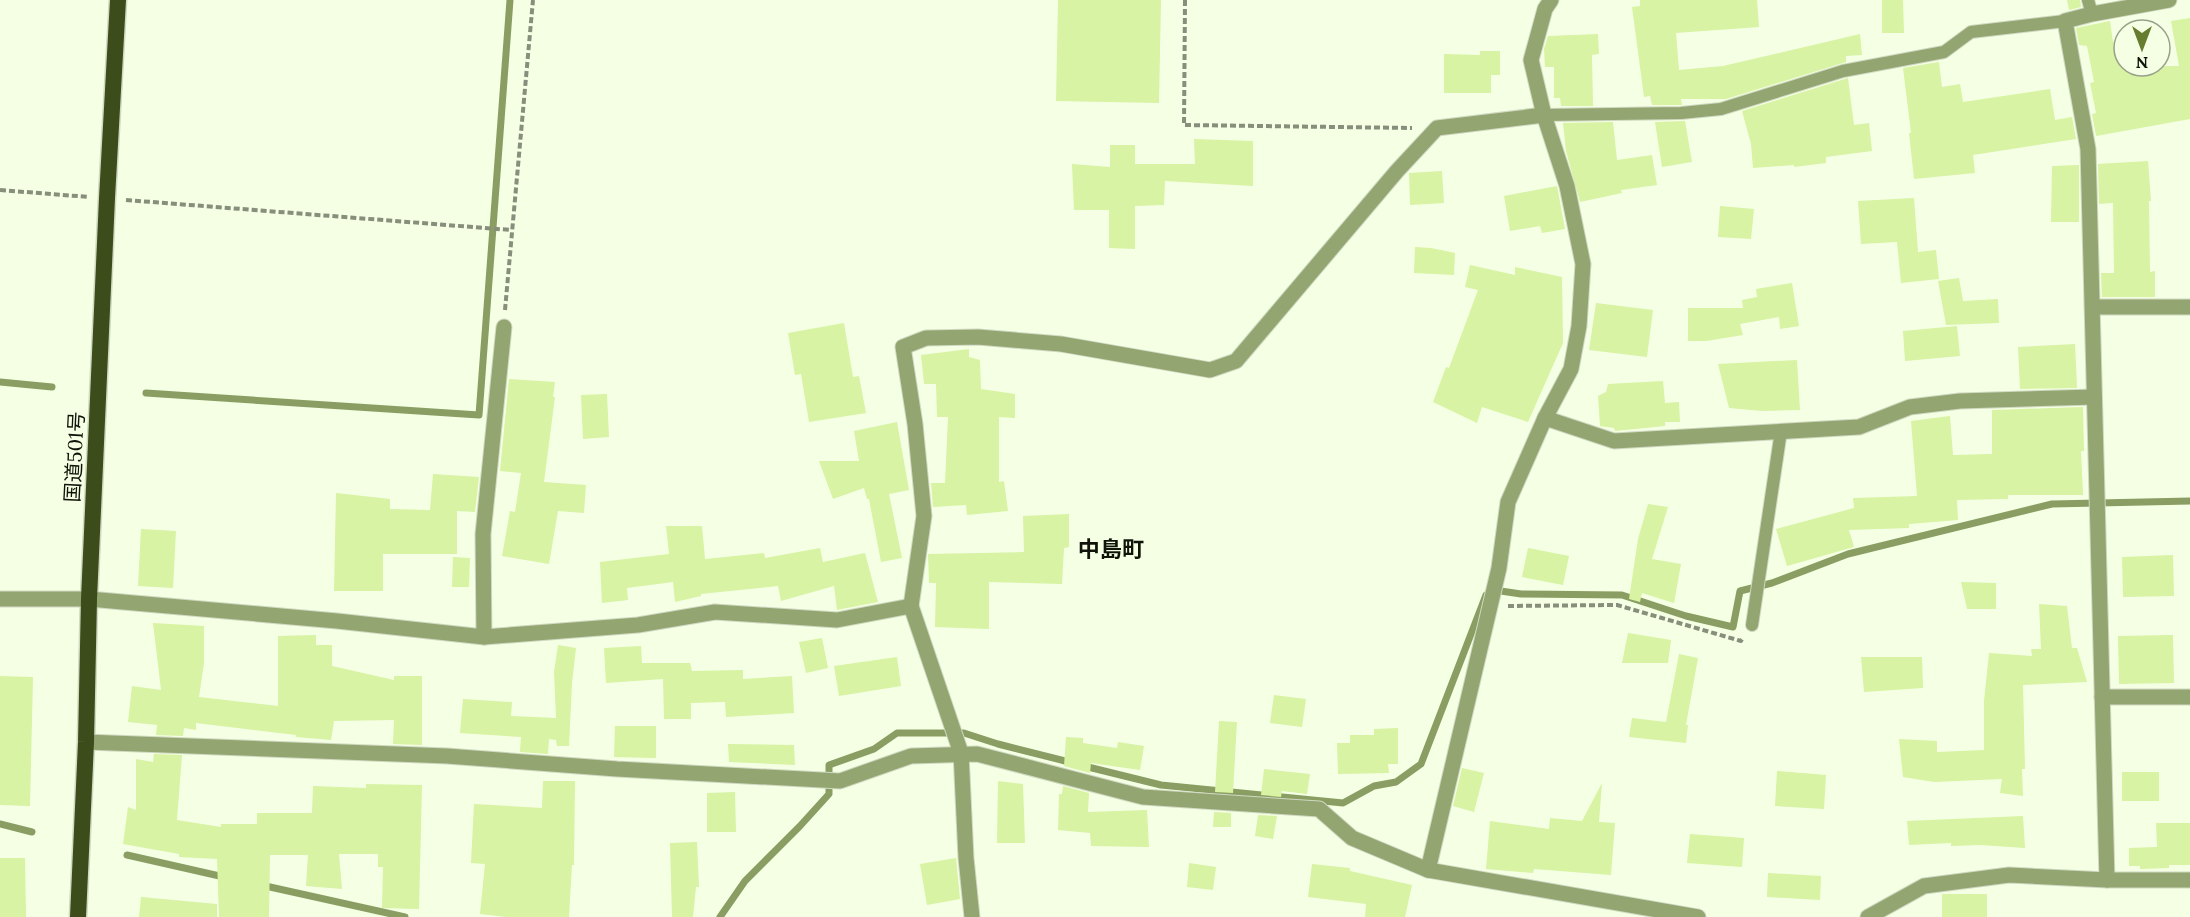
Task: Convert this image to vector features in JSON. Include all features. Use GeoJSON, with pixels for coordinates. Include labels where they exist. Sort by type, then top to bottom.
{"type":"FeatureCollection","features":[{"type":"Feature","properties":{"kind":"highway","name":"国道501号"},"geometry":{"type":"LineString","coordinates":[[78,917],[86,742],[88,599],[118,0]]}},
{"type":"Feature","properties":{"kind":"street"},"geometry":{"type":"LineString","coordinates":[[1428,870],[1499,568],[1508,502],[1545,418],[1571,369],[1579,326],[1583,264],[1567,186],[1544,115],[1531,60],[1545,9],[1551,0]]}},
{"type":"Feature","properties":{"kind":"street"},"geometry":{"type":"LineString","coordinates":[[2107,880],[2088,149],[2065,21],[2090,7],[2169,0]]}},
{"type":"Feature","properties":{"kind":"street"},"geometry":{"type":"LineString","coordinates":[[972,917],[966,858],[961,753],[911,606],[924,516],[915,424],[903,347],[926,338],[978,337],[1061,344],[1210,370],[1236,361],[1389,180],[1437,128],[1544,115]]}},
{"type":"Feature","properties":{"kind":"street"},"geometry":{"type":"LineString","coordinates":[[2093,307],[2190,307]]}},
{"type":"Feature","properties":{"kind":"street"},"geometry":{"type":"LineString","coordinates":[[484,637],[483,534],[504,327]]}},
{"type":"Feature","properties":{"kind":"street"},"geometry":{"type":"LineString","coordinates":[[1545,418],[1614,441],[1859,427],[1910,407],[1960,401],[2094,397]]}},
{"type":"Feature","properties":{"kind":"street"},"geometry":{"type":"LineString","coordinates":[[0,599],[88,599],[337,621],[484,637],[638,625],[715,612],[837,620],[911,606]]}},
{"type":"Feature","properties":{"kind":"street"},"geometry":{"type":"LineString","coordinates":[[2102,697],[2190,697]]}},
{"type":"Feature","properties":{"kind":"street"},"geometry":{"type":"LineString","coordinates":[[86,742],[447,756],[629,770],[840,781],[911,756],[977,754],[1143,797],[1318,809],[1352,838],[1428,870],[1698,917]]}},
{"type":"Feature","properties":{"kind":"street"},"geometry":{"type":"LineString","coordinates":[[1868,917],[1924,886],[2009,874],[2107,880],[2190,880]]}},
{"type":"Feature","properties":{"kind":"lane"},"geometry":{"type":"LineString","coordinates":[[1544,115],[1681,113],[1721,108],[1843,71],[1944,52],[1971,32],[2065,21]]}},
{"type":"Feature","properties":{"kind":"lane"},"geometry":{"type":"LineString","coordinates":[[1752,625],[1781,431]]}},
{"type":"Feature","properties":{"kind":"path"},"geometry":{"type":"LineString","coordinates":[[504,327],[533,0]]}},
{"type":"Feature","properties":{"kind":"path"},"geometry":{"type":"LineString","coordinates":[[1185,0],[1184,125],[1437,128]]}},
{"type":"Feature","properties":{"kind":"path"},"geometry":{"type":"LineString","coordinates":[[0,190],[511,230]]}},
{"type":"Feature","properties":{"kind":"path"},"geometry":{"type":"LineString","coordinates":[[1490,606],[1617,605],[1741,641],[1752,625]]}},
{"type":"Feature","properties":{"kind":"building"},"geometry":{"type":"Polygon","coordinates":[[[1058,0],[1161,0],[1159,103],[1056,101],[1058,0]]]}},
{"type":"Feature","properties":{"kind":"building"},"geometry":{"type":"Polygon","coordinates":[[[1640,0],[1757,0],[1759,27],[1676,33],[1679,70],[1723,66],[1860,34],[1862,55],[1846,56],[1846,62],[1726,99],[1681,99],[1682,105],[1652,105],[1650,96],[1644,97],[1632,7],[1640,6],[1640,0]]]}},
{"type":"Feature","properties":{"kind":"building"},"geometry":{"type":"Polygon","coordinates":[[[1882,0],[1903,0],[1904,33],[1882,33],[1882,0]]]}},
{"type":"Feature","properties":{"kind":"building"},"geometry":{"type":"Polygon","coordinates":[[[2067,0],[2080,0],[2081,7],[2069,10],[2067,0]]]}},
{"type":"Feature","properties":{"kind":"building"},"geometry":{"type":"Polygon","coordinates":[[[2190,18],[2190,119],[2096,136],[2092,114],[2096,113],[2090,83],[2094,82],[2087,46],[2079,45],[2076,28],[2110,21],[2112,78],[2172,78],[2172,66],[2179,66],[2172,21],[2190,18]]]}},
{"type":"Feature","properties":{"kind":"building"},"geometry":{"type":"Polygon","coordinates":[[[1598,34],[1599,54],[1592,55],[1593,106],[1561,106],[1560,98],[1554,98],[1554,67],[1545,67],[1544,49],[1548,36],[1598,34]]]}},
{"type":"Feature","properties":{"kind":"building"},"geometry":{"type":"Polygon","coordinates":[[[1480,51],[1500,51],[1500,75],[1491,75],[1491,93],[1444,93],[1444,54],[1480,55],[1480,51]]]}},
{"type":"Feature","properties":{"kind":"building"},"geometry":{"type":"Polygon","coordinates":[[[1939,62],[1942,87],[1960,84],[1963,102],[2050,89],[2055,120],[2072,117],[2076,139],[1973,155],[1975,173],[1914,179],[1903,68],[1939,62]]]}},
{"type":"Feature","properties":{"kind":"building"},"geometry":{"type":"Polygon","coordinates":[[[1848,78],[1854,125],[1869,123],[1872,151],[1826,157],[1826,163],[1794,167],[1794,165],[1753,168],[1751,144],[1742,111],[1848,78]]]}},
{"type":"Feature","properties":{"kind":"building"},"geometry":{"type":"Polygon","coordinates":[[[1685,121],[1692,162],[1662,167],[1655,122],[1685,121]]]}},
{"type":"Feature","properties":{"kind":"building"},"geometry":{"type":"Polygon","coordinates":[[[1613,122],[1617,160],[1652,155],[1657,185],[1621,190],[1622,193],[1580,202],[1566,151],[1563,123],[1613,122]]]}},
{"type":"Feature","properties":{"kind":"building"},"geometry":{"type":"Polygon","coordinates":[[[1194,139],[1253,141],[1253,186],[1165,181],[1164,205],[1135,206],[1135,249],[1109,248],[1109,210],[1074,210],[1072,164],[1110,167],[1110,145],[1135,145],[1135,164],[1195,164],[1194,139]]]}},
{"type":"Feature","properties":{"kind":"building"},"geometry":{"type":"Polygon","coordinates":[[[2148,161],[2151,201],[2149,201],[2150,272],[2155,271],[2155,297],[2102,297],[2101,273],[2114,273],[2113,203],[2099,204],[2098,164],[2148,161]]]}},
{"type":"Feature","properties":{"kind":"building"},"geometry":{"type":"Polygon","coordinates":[[[2079,165],[2079,222],[2051,222],[2052,166],[2079,165]]]}},
{"type":"Feature","properties":{"kind":"building"},"geometry":{"type":"Polygon","coordinates":[[[1442,171],[1444,203],[1410,205],[1409,173],[1442,171]]]}},
{"type":"Feature","properties":{"kind":"building"},"geometry":{"type":"Polygon","coordinates":[[[1557,186],[1565,229],[1542,233],[1540,226],[1510,231],[1504,196],[1557,186]]]}},
{"type":"Feature","properties":{"kind":"building"},"geometry":{"type":"Polygon","coordinates":[[[1914,198],[1918,252],[1936,250],[1939,279],[1901,283],[1897,242],[1861,244],[1858,201],[1914,198]]]}},
{"type":"Feature","properties":{"kind":"building"},"geometry":{"type":"Polygon","coordinates":[[[1720,206],[1754,209],[1751,239],[1718,237],[1720,206]]]}},
{"type":"Feature","properties":{"kind":"building"},"geometry":{"type":"Polygon","coordinates":[[[1415,247],[1455,253],[1454,275],[1414,273],[1415,247]]]}},
{"type":"Feature","properties":{"kind":"building"},"geometry":{"type":"Polygon","coordinates":[[[1470,265],[1515,275],[1515,267],[1562,277],[1563,343],[1528,422],[1482,407],[1477,423],[1433,402],[1446,367],[1449,368],[1478,290],[1465,287],[1470,265]]]}},
{"type":"Feature","properties":{"kind":"building"},"geometry":{"type":"Polygon","coordinates":[[[1959,278],[1963,301],[1998,299],[1999,323],[1946,325],[1938,281],[1959,278]]]}},
{"type":"Feature","properties":{"kind":"building"},"geometry":{"type":"Polygon","coordinates":[[[1792,283],[1799,326],[1780,329],[1779,317],[1740,324],[1743,335],[1706,341],[1688,341],[1688,308],[1743,308],[1742,300],[1757,297],[1756,289],[1792,283]]]}},
{"type":"Feature","properties":{"kind":"building"},"geometry":{"type":"Polygon","coordinates":[[[1596,303],[1653,310],[1647,357],[1589,350],[1596,303]]]}},
{"type":"Feature","properties":{"kind":"building"},"geometry":{"type":"Polygon","coordinates":[[[844,323],[853,377],[859,376],[866,413],[809,422],[801,374],[795,375],[788,333],[844,323]]]}},
{"type":"Feature","properties":{"kind":"building"},"geometry":{"type":"Polygon","coordinates":[[[1957,326],[1960,356],[1905,361],[1903,331],[1957,326]]]}},
{"type":"Feature","properties":{"kind":"building"},"geometry":{"type":"Polygon","coordinates":[[[2075,344],[2077,388],[2020,389],[2018,347],[2075,344]]]}},
{"type":"Feature","properties":{"kind":"building"},"geometry":{"type":"Polygon","coordinates":[[[969,349],[969,357],[980,360],[981,389],[1015,394],[1015,418],[999,417],[999,482],[1004,481],[1008,511],[967,515],[966,505],[933,507],[931,483],[945,483],[948,417],[937,417],[936,384],[924,384],[921,355],[969,349]]]}},
{"type":"Feature","properties":{"kind":"building"},"geometry":{"type":"Polygon","coordinates":[[[1797,360],[1800,410],[1763,411],[1729,408],[1718,364],[1797,360]]]}},
{"type":"Feature","properties":{"kind":"building"},"geometry":{"type":"Polygon","coordinates":[[[509,379],[555,382],[544,482],[586,485],[584,513],[558,511],[549,564],[502,556],[510,511],[515,512],[521,473],[500,471],[509,379]]]}},
{"type":"Feature","properties":{"kind":"building"},"geometry":{"type":"Polygon","coordinates":[[[1663,381],[1665,403],[1679,402],[1680,422],[1665,422],[1665,426],[1615,431],[1614,428],[1600,426],[1598,396],[1606,392],[1608,384],[1663,381]]]}},
{"type":"Feature","properties":{"kind":"building"},"geometry":{"type":"Polygon","coordinates":[[[607,394],[609,437],[583,439],[581,395],[607,394]]]}},
{"type":"Feature","properties":{"kind":"building"},"geometry":{"type":"Polygon","coordinates":[[[2083,407],[2084,451],[2081,451],[2083,495],[2008,495],[2008,499],[1957,500],[1958,520],[1909,524],[1909,528],[1849,530],[1854,547],[1787,566],[1776,529],[1854,508],[1853,498],[1917,496],[1911,421],[1950,416],[1953,455],[1992,454],[1992,410],[2083,407]]]}},
{"type":"Feature","properties":{"kind":"building"},"geometry":{"type":"Polygon","coordinates":[[[897,422],[909,490],[889,494],[902,558],[881,562],[869,499],[867,499],[864,488],[833,499],[819,461],[859,461],[854,431],[897,422]]]}},
{"type":"Feature","properties":{"kind":"building"},"geometry":{"type":"Polygon","coordinates":[[[433,474],[479,477],[475,512],[457,511],[457,554],[383,554],[383,591],[334,591],[336,493],[390,499],[390,509],[430,510],[433,474]]]}},
{"type":"Feature","properties":{"kind":"building"},"geometry":{"type":"Polygon","coordinates":[[[1648,504],[1668,507],[1652,559],[1681,564],[1674,603],[1642,593],[1640,602],[1629,599],[1638,539],[1648,504]]]}},
{"type":"Feature","properties":{"kind":"building"},"geometry":{"type":"Polygon","coordinates":[[[1069,514],[1069,547],[1064,548],[1062,584],[989,582],[989,629],[935,627],[936,583],[929,583],[928,554],[1024,552],[1023,516],[1069,514]]]}},
{"type":"Feature","properties":{"kind":"building"},"geometry":{"type":"Polygon","coordinates":[[[666,526],[702,526],[705,559],[764,553],[765,558],[820,548],[823,562],[865,553],[878,602],[837,610],[834,586],[781,601],[778,586],[701,594],[701,596],[675,602],[673,582],[627,588],[628,600],[602,603],[600,562],[669,554],[666,526]]]}},
{"type":"Feature","properties":{"kind":"building"},"geometry":{"type":"Polygon","coordinates":[[[141,529],[176,531],[173,588],[138,586],[141,529]]]}},
{"type":"Feature","properties":{"kind":"building"},"geometry":{"type":"Polygon","coordinates":[[[1528,548],[1569,556],[1563,585],[1522,577],[1528,548]]]}},
{"type":"Feature","properties":{"kind":"building"},"geometry":{"type":"Polygon","coordinates":[[[2173,555],[2174,596],[2123,597],[2122,557],[2173,555]]]}},
{"type":"Feature","properties":{"kind":"building"},"geometry":{"type":"Polygon","coordinates":[[[453,557],[470,558],[469,587],[452,587],[453,557]]]}},
{"type":"Feature","properties":{"kind":"building"},"geometry":{"type":"Polygon","coordinates":[[[1961,582],[1996,583],[1996,609],[1967,609],[1961,582]]]}},
{"type":"Feature","properties":{"kind":"building"},"geometry":{"type":"Polygon","coordinates":[[[2039,604],[2067,606],[2072,648],[2077,648],[2087,682],[2023,685],[2025,769],[2022,769],[2023,796],[2000,793],[2002,779],[1934,782],[1903,777],[1899,739],[1937,741],[1937,752],[1984,750],[1984,701],[1989,653],[2032,656],[2031,649],[2041,649],[2039,604]]]}},
{"type":"Feature","properties":{"kind":"building"},"geometry":{"type":"Polygon","coordinates":[[[153,623],[204,626],[204,663],[199,697],[278,706],[278,636],[316,635],[316,645],[332,645],[332,666],[394,680],[394,676],[422,676],[422,745],[393,744],[394,720],[334,721],[331,740],[196,723],[196,730],[184,728],[183,736],[156,735],[157,725],[128,722],[132,686],[161,690],[153,623]]]}},
{"type":"Feature","properties":{"kind":"building"},"geometry":{"type":"Polygon","coordinates":[[[1628,633],[1671,640],[1668,663],[1622,663],[1628,633]]]}},
{"type":"Feature","properties":{"kind":"building"},"geometry":{"type":"Polygon","coordinates":[[[2173,635],[2174,683],[2119,684],[2118,636],[2173,635]]]}},
{"type":"Feature","properties":{"kind":"building"},"geometry":{"type":"Polygon","coordinates":[[[822,638],[828,668],[806,673],[799,642],[822,638]]]}},
{"type":"Feature","properties":{"kind":"building"},"geometry":{"type":"Polygon","coordinates":[[[558,645],[576,648],[569,746],[557,746],[556,740],[549,739],[548,754],[520,752],[521,737],[460,733],[463,699],[512,702],[511,716],[556,718],[554,672],[558,645]]]}},
{"type":"Feature","properties":{"kind":"building"},"geometry":{"type":"Polygon","coordinates":[[[641,646],[642,663],[690,663],[692,671],[743,670],[743,679],[792,676],[794,713],[726,717],[725,702],[691,703],[691,719],[664,719],[663,679],[606,683],[604,648],[641,646]]]}},
{"type":"Feature","properties":{"kind":"building"},"geometry":{"type":"Polygon","coordinates":[[[1679,654],[1698,658],[1686,725],[1688,725],[1686,743],[1629,737],[1632,718],[1666,722],[1679,654]]]}},
{"type":"Feature","properties":{"kind":"building"},"geometry":{"type":"Polygon","coordinates":[[[897,657],[901,686],[839,696],[834,666],[897,657]]]}},
{"type":"Feature","properties":{"kind":"building"},"geometry":{"type":"Polygon","coordinates":[[[1861,657],[1922,657],[1923,688],[1864,692],[1861,657]]]}},
{"type":"Feature","properties":{"kind":"building"},"geometry":{"type":"Polygon","coordinates":[[[0,676],[33,677],[30,806],[0,805],[0,676]]]}},
{"type":"Feature","properties":{"kind":"building"},"geometry":{"type":"Polygon","coordinates":[[[1274,695],[1306,699],[1302,727],[1270,723],[1274,695]]]}},
{"type":"Feature","properties":{"kind":"building"},"geometry":{"type":"Polygon","coordinates":[[[1219,721],[1237,722],[1233,793],[1215,792],[1219,721]]]}},
{"type":"Feature","properties":{"kind":"building"},"geometry":{"type":"Polygon","coordinates":[[[615,726],[656,726],[656,758],[614,757],[615,726]]]}},
{"type":"Feature","properties":{"kind":"building"},"geometry":{"type":"Polygon","coordinates":[[[1398,728],[1398,764],[1388,764],[1389,773],[1338,774],[1337,743],[1350,743],[1350,735],[1374,735],[1374,729],[1398,728]]]}},
{"type":"Feature","properties":{"kind":"building"},"geometry":{"type":"Polygon","coordinates":[[[1066,737],[1083,738],[1083,743],[1117,748],[1118,742],[1144,746],[1140,770],[1091,763],[1090,773],[1064,766],[1066,737]]]}},
{"type":"Feature","properties":{"kind":"building"},"geometry":{"type":"Polygon","coordinates":[[[728,744],[794,745],[795,765],[729,762],[728,744]]]}},
{"type":"Feature","properties":{"kind":"building"},"geometry":{"type":"Polygon","coordinates":[[[154,754],[182,755],[177,820],[221,827],[221,824],[257,824],[257,813],[312,813],[313,786],[366,788],[366,784],[422,785],[419,909],[382,908],[383,867],[378,867],[378,854],[339,854],[342,889],[306,886],[308,855],[270,855],[269,917],[219,917],[217,859],[179,857],[179,854],[123,844],[128,807],[136,810],[136,759],[153,762],[154,754]]]}},
{"type":"Feature","properties":{"kind":"building"},"geometry":{"type":"Polygon","coordinates":[[[1462,768],[1484,773],[1474,812],[1453,806],[1462,768]]]}},
{"type":"Feature","properties":{"kind":"building"},"geometry":{"type":"Polygon","coordinates":[[[1264,769],[1310,774],[1307,794],[1282,791],[1281,797],[1261,795],[1264,769]]]}},
{"type":"Feature","properties":{"kind":"building"},"geometry":{"type":"Polygon","coordinates":[[[1777,771],[1826,775],[1824,809],[1775,806],[1777,771]]]}},
{"type":"Feature","properties":{"kind":"building"},"geometry":{"type":"Polygon","coordinates":[[[2122,772],[2159,772],[2159,801],[2122,801],[2122,772]]]}},
{"type":"Feature","properties":{"kind":"building"},"geometry":{"type":"Polygon","coordinates":[[[543,781],[575,781],[574,865],[572,865],[569,917],[506,917],[480,914],[485,864],[471,863],[474,804],[542,808],[543,781]]]}},
{"type":"Feature","properties":{"kind":"building"},"geometry":{"type":"Polygon","coordinates":[[[998,781],[1023,784],[1025,843],[997,843],[998,781]]]}},
{"type":"Feature","properties":{"kind":"building"},"geometry":{"type":"Polygon","coordinates":[[[1602,783],[1599,822],[1615,823],[1611,875],[1534,869],[1533,873],[1486,869],[1490,821],[1549,829],[1550,818],[1582,821],[1602,783]]]}},
{"type":"Feature","properties":{"kind":"building"},"geometry":{"type":"Polygon","coordinates":[[[1063,786],[1089,793],[1088,812],[1147,810],[1149,847],[1091,846],[1090,833],[1058,830],[1059,794],[1062,794],[1063,786]]]}},
{"type":"Feature","properties":{"kind":"building"},"geometry":{"type":"Polygon","coordinates":[[[735,792],[736,832],[707,832],[707,793],[735,792]]]}},
{"type":"Feature","properties":{"kind":"building"},"geometry":{"type":"Polygon","coordinates":[[[1214,812],[1231,813],[1231,827],[1213,827],[1214,812]]]}},
{"type":"Feature","properties":{"kind":"building"},"geometry":{"type":"Polygon","coordinates":[[[1258,815],[1277,816],[1273,839],[1255,836],[1258,815]]]}},
{"type":"Feature","properties":{"kind":"building"},"geometry":{"type":"Polygon","coordinates":[[[2023,816],[2025,848],[1981,845],[1951,846],[1951,843],[1909,845],[1907,821],[2023,816]]]}},
{"type":"Feature","properties":{"kind":"building"},"geometry":{"type":"Polygon","coordinates":[[[2156,823],[2190,823],[2190,865],[2140,869],[2140,866],[2129,866],[2129,848],[2157,847],[2156,823]]]}},
{"type":"Feature","properties":{"kind":"building"},"geometry":{"type":"Polygon","coordinates":[[[1690,834],[1744,838],[1742,867],[1687,863],[1690,834]]]}},
{"type":"Feature","properties":{"kind":"building"},"geometry":{"type":"Polygon","coordinates":[[[697,842],[699,887],[696,887],[693,917],[672,917],[670,843],[697,842]]]}},
{"type":"Feature","properties":{"kind":"building"},"geometry":{"type":"Polygon","coordinates":[[[0,858],[25,858],[26,917],[0,917],[0,858]]]}},
{"type":"Feature","properties":{"kind":"building"},"geometry":{"type":"Polygon","coordinates":[[[956,858],[960,899],[927,905],[920,864],[956,858]]]}},
{"type":"Feature","properties":{"kind":"building"},"geometry":{"type":"Polygon","coordinates":[[[1189,863],[1216,867],[1213,890],[1187,887],[1189,863]]]}},
{"type":"Feature","properties":{"kind":"building"},"geometry":{"type":"Polygon","coordinates":[[[1312,864],[1350,868],[1350,871],[1412,885],[1405,917],[1365,917],[1366,904],[1308,897],[1312,864]]]}},
{"type":"Feature","properties":{"kind":"building"},"geometry":{"type":"Polygon","coordinates":[[[1768,873],[1821,876],[1820,900],[1767,897],[1768,873]]]}},
{"type":"Feature","properties":{"kind":"building"},"geometry":{"type":"Polygon","coordinates":[[[1942,894],[1987,894],[1987,917],[1942,917],[1942,894]]]}},
{"type":"Feature","properties":{"kind":"building"},"geometry":{"type":"Polygon","coordinates":[[[141,897],[217,904],[217,917],[139,917],[141,897]]]}},
{"type":"Feature","properties":{"kind":"waterway"},"geometry":{"type":"LineString","coordinates":[[146,393],[479,415],[510,0]]}},
{"type":"Feature","properties":{"kind":"waterway"},"geometry":{"type":"LineString","coordinates":[[0,382],[52,387]]}},
{"type":"Feature","properties":{"kind":"waterway"},"geometry":{"type":"LineString","coordinates":[[1494,590],[1521,594],[1622,595],[1686,616],[1733,627],[1740,591],[1772,583],[1848,554],[2052,504],[2190,501]]}},
{"type":"Feature","properties":{"kind":"waterway"},"geometry":{"type":"LineString","coordinates":[[1084,766],[1161,785],[1343,803],[1374,786],[1396,782],[1421,764],[1486,595]]}},
{"type":"Feature","properties":{"kind":"waterway"},"geometry":{"type":"LineString","coordinates":[[720,917],[745,881],[829,794],[829,765],[874,749],[897,733],[964,733],[1073,763]]}},
{"type":"Feature","properties":{"kind":"waterway"},"geometry":{"type":"LineString","coordinates":[[0,824],[32,832]]}},
{"type":"Feature","properties":{"kind":"waterway"},"geometry":{"type":"LineString","coordinates":[[127,855],[224,877]]}},
{"type":"Feature","properties":{"kind":"waterway"},"geometry":{"type":"LineString","coordinates":[[261,885],[405,917]]}},
{"type":"Feature","properties":{"kind":"district","name":"中島町"},"geometry":{"type":"Point","coordinates":[1111,549]}}]}
